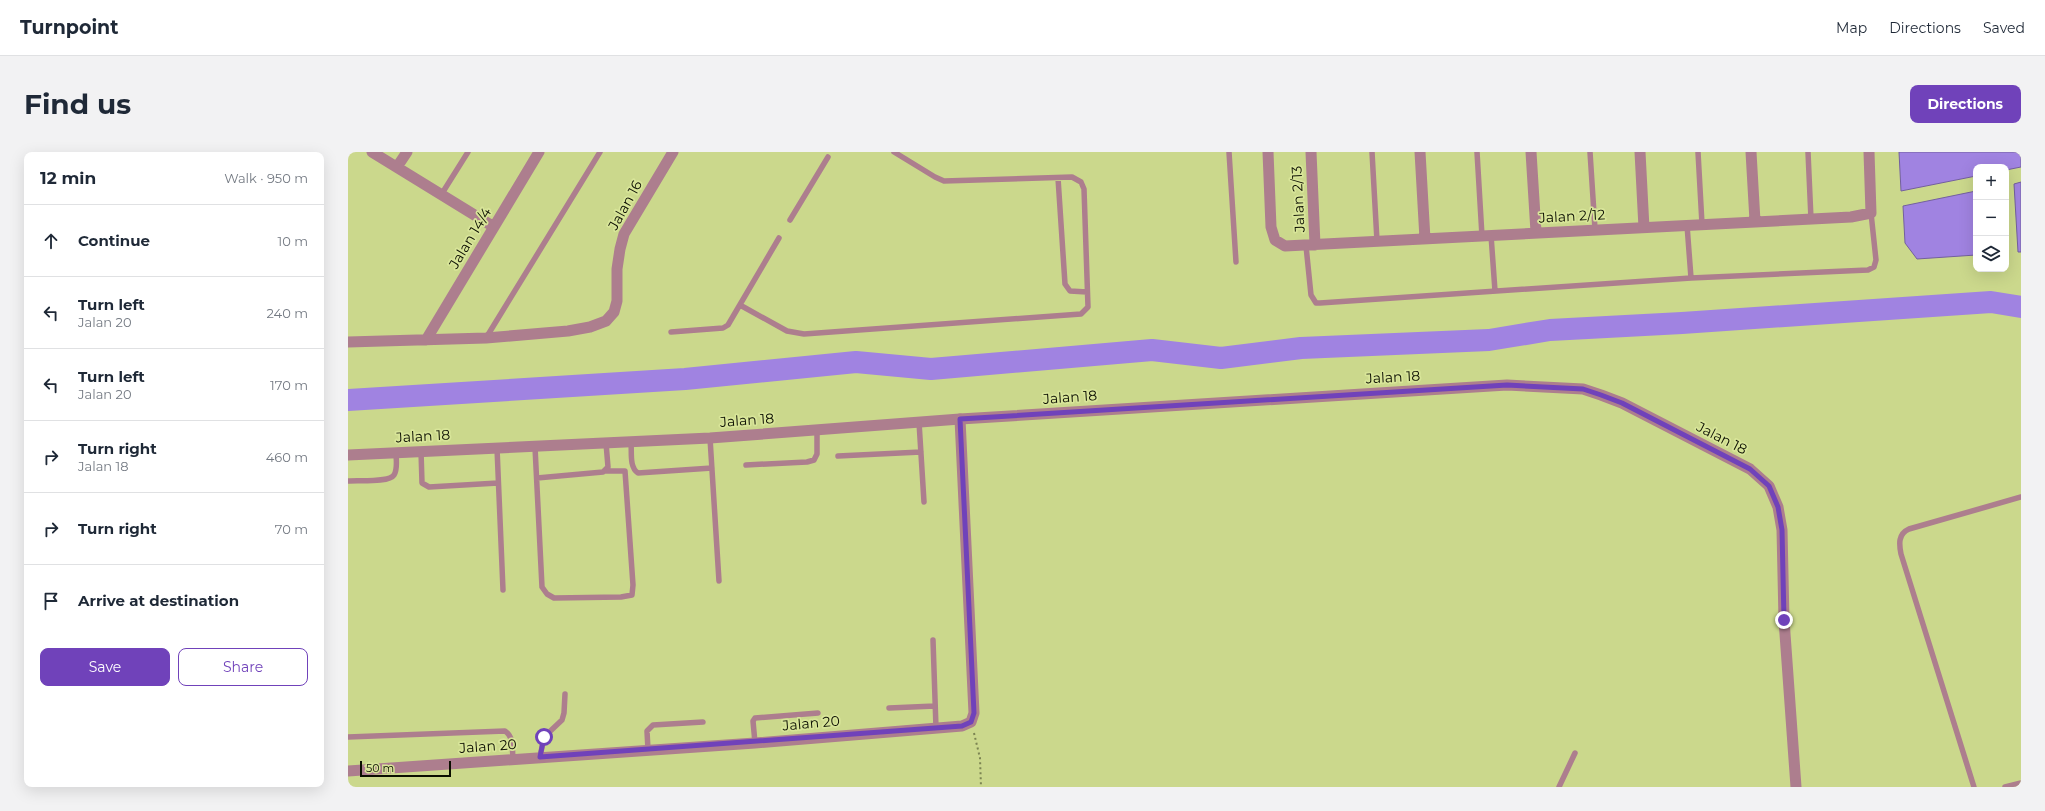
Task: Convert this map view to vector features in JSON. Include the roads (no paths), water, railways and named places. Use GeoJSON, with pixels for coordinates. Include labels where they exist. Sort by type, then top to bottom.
{"type":"FeatureCollection","features":[{"type":"Feature","properties":{"kind":"street"},"geometry":{"type":"LineString","coordinates":[[372,152],[494,227]]}},
{"type":"Feature","properties":{"kind":"street"},"geometry":{"type":"LineString","coordinates":[[398,167],[407,152]]}},
{"type":"Feature","properties":{"kind":"street","name":"Jalan 14/4"},"geometry":{"type":"LineString","coordinates":[[426,340],[539,152]]}},
{"type":"Feature","properties":{"kind":"street","name":"Jalan 16"},"geometry":{"type":"LineString","coordinates":[[486,338],[568,331],[590,327],[606,321],[614,312],[618,301],[616,268],[624,234],[673,152]]}},
{"type":"Feature","properties":{"kind":"street","name":"Jalan 2/12"},"geometry":{"type":"LineString","coordinates":[[1268,152],[1271,227],[1275,240],[1285,246],[1810,219],[1871,213]]}},
{"type":"Feature","properties":{"kind":"street","name":"Jalan 2/13"},"geometry":{"type":"LineString","coordinates":[[1311,152],[1311,245]]}},
{"type":"Feature","properties":{"kind":"street"},"geometry":{"type":"LineString","coordinates":[[1420,152],[1425,239]]}},
{"type":"Feature","properties":{"kind":"street"},"geometry":{"type":"LineString","coordinates":[[1531,152],[1536,232]]}},
{"type":"Feature","properties":{"kind":"street"},"geometry":{"type":"LineString","coordinates":[[1640,152],[1644,228]]}},
{"type":"Feature","properties":{"kind":"street"},"geometry":{"type":"LineString","coordinates":[[1751,152],[1755,221]]}},
{"type":"Feature","properties":{"kind":"street"},"geometry":{"type":"LineString","coordinates":[[1869,152],[1871,213]]}},
{"type":"Feature","properties":{"kind":"street"},"geometry":{"type":"LineString","coordinates":[[348,342],[486,338]]}},
{"type":"Feature","properties":{"kind":"street","name":"Jalan 18"},"geometry":{"type":"LineString","coordinates":[[348,455],[710,438],[960,419],[1507,385],[1583,389],[1622,403],[1750,469],[1769,486],[1778,507],[1782,530],[1784,620],[1796,787]]}},
{"type":"Feature","properties":{"kind":"street","name":"Jalan 20"},"geometry":{"type":"LineString","coordinates":[[348,771],[755,743],[962,726],[971,722],[974,713],[960,419]]}},
{"type":"Feature","properties":{"kind":"lane"},"geometry":{"type":"LineString","coordinates":[[441,195],[468,152]]}},
{"type":"Feature","properties":{"kind":"lane"},"geometry":{"type":"LineString","coordinates":[[486,338],[600,152]]}},
{"type":"Feature","properties":{"kind":"lane"},"geometry":{"type":"LineString","coordinates":[[740,305],[787,331],[804,334],[1081,314],[1088,307],[1084,189],[1081,182],[1076,178],[944,181],[934,177],[894,152]]}},
{"type":"Feature","properties":{"kind":"lane"},"geometry":{"type":"LineString","coordinates":[[1229,152],[1236,262]]}},
{"type":"Feature","properties":{"kind":"lane"},"geometry":{"type":"LineString","coordinates":[[1372,152],[1377,241]]}},
{"type":"Feature","properties":{"kind":"lane"},"geometry":{"type":"LineString","coordinates":[[1477,152],[1495,291]]}},
{"type":"Feature","properties":{"kind":"lane"},"geometry":{"type":"LineString","coordinates":[[1590,152],[1595,230]]}},
{"type":"Feature","properties":{"kind":"lane"},"geometry":{"type":"LineString","coordinates":[[1698,152],[1702,224]]}},
{"type":"Feature","properties":{"kind":"lane"},"geometry":{"type":"LineString","coordinates":[[1808,152],[1810,219]]}},
{"type":"Feature","properties":{"kind":"lane"},"geometry":{"type":"LineString","coordinates":[[790,220],[828,157]]}},
{"type":"Feature","properties":{"kind":"lane"},"geometry":{"type":"LineString","coordinates":[[1058,178],[1065,284],[1067,288],[1074,293],[1087,292]]}},
{"type":"Feature","properties":{"kind":"lane"},"geometry":{"type":"LineString","coordinates":[[1311,245],[1311,295],[1316,303],[1691,278],[1868,270],[1874,267],[1876,260],[1871,213]]}},
{"type":"Feature","properties":{"kind":"lane"},"geometry":{"type":"LineString","coordinates":[[1687,225],[1691,278]]}},
{"type":"Feature","properties":{"kind":"lane"},"geometry":{"type":"LineString","coordinates":[[672,332],[723,328],[728,325],[779,238]]}},
{"type":"Feature","properties":{"kind":"lane"},"geometry":{"type":"LineString","coordinates":[[919,422],[924,502]]}},
{"type":"Feature","properties":{"kind":"lane"},"geometry":{"type":"LineString","coordinates":[[746,465],[807,462],[814,460],[817,454],[817,431]]}},
{"type":"Feature","properties":{"kind":"lane"},"geometry":{"type":"LineString","coordinates":[[710,438],[719,581]]}},
{"type":"Feature","properties":{"kind":"lane"},"geometry":{"type":"LineString","coordinates":[[631,442],[632,464],[634,470],[638,473],[712,468]]}},
{"type":"Feature","properties":{"kind":"lane"},"geometry":{"type":"LineString","coordinates":[[606,443],[608,467],[606,471]]}},
{"type":"Feature","properties":{"kind":"lane"},"geometry":{"type":"LineString","coordinates":[[535,447],[542,587],[547,594],[554,598],[621,597],[632,595],[633,585],[625,471],[606,471],[537,478]]}},
{"type":"Feature","properties":{"kind":"lane"},"geometry":{"type":"LineString","coordinates":[[497,448],[503,590]]}},
{"type":"Feature","properties":{"kind":"lane"},"geometry":{"type":"LineString","coordinates":[[421,452],[422,483],[429,487],[498,483]]}},
{"type":"Feature","properties":{"kind":"lane"},"geometry":{"type":"LineString","coordinates":[[838,456],[921,452]]}},
{"type":"Feature","properties":{"kind":"lane"},"geometry":{"type":"LineString","coordinates":[[348,481],[388,480],[394,475],[396,453]]}},
{"type":"Feature","properties":{"kind":"lane"},"geometry":{"type":"LineString","coordinates":[[1974,787],[1901,554],[1900,537],[1904,531],[1909,529],[2021,497]]}},
{"type":"Feature","properties":{"kind":"lane"},"geometry":{"type":"LineString","coordinates":[[933,640],[936,728]]}},
{"type":"Feature","properties":{"kind":"lane"},"geometry":{"type":"LineString","coordinates":[[540,757],[544,737],[562,720],[565,694]]}},
{"type":"Feature","properties":{"kind":"lane"},"geometry":{"type":"LineString","coordinates":[[889,708],[935,706]]}},
{"type":"Feature","properties":{"kind":"lane"},"geometry":{"type":"LineString","coordinates":[[755,743],[753,721],[755,718],[818,713]]}},
{"type":"Feature","properties":{"kind":"lane"},"geometry":{"type":"LineString","coordinates":[[648,750],[647,731],[653,725],[703,722]]}},
{"type":"Feature","properties":{"kind":"lane"},"geometry":{"type":"LineString","coordinates":[[348,737],[505,731],[510,734],[512,740],[513,759]]}},
{"type":"Feature","properties":{"kind":"lane"},"geometry":{"type":"LineString","coordinates":[[1559,787],[1575,753]]}},
{"type":"Feature","properties":{"kind":"lane"},"geometry":{"type":"LineString","coordinates":[[2005,787],[2021,783]]}},
{"type":"Feature","properties":{"kind":"waterway"},"geometry":{"type":"LineString","coordinates":[[348,400],[685,379],[856,362],[931,369],[1152,350],[1221,358],[1301,348],[1489,340],[1550,330],[1682,323],[1991,302],[2021,307]]}}]}
